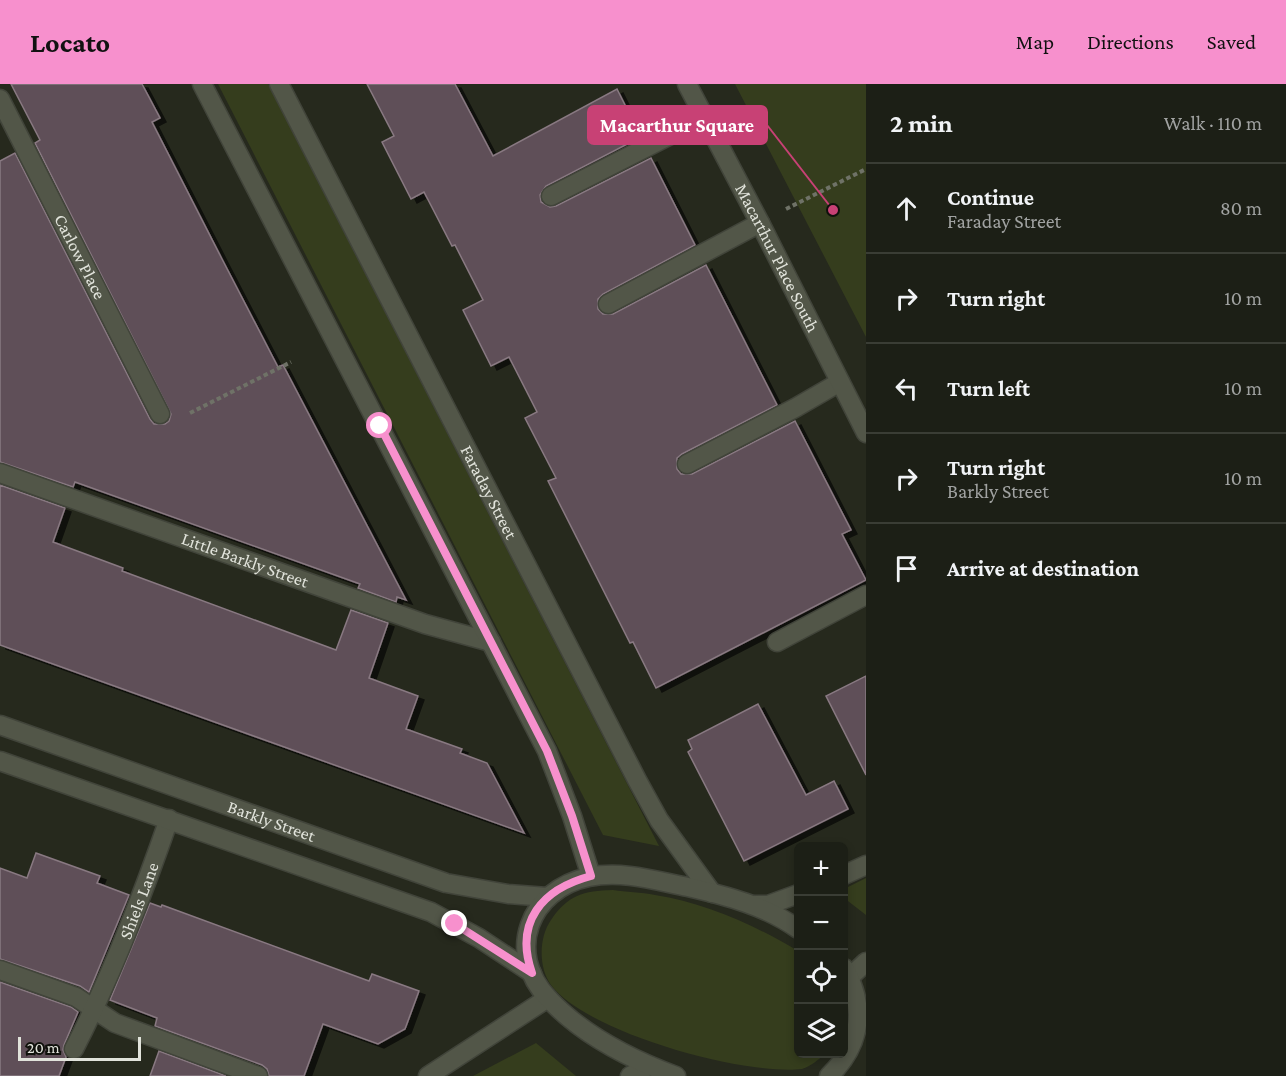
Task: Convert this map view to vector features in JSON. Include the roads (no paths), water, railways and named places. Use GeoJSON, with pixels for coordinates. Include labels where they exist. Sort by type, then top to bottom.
{"type":"FeatureCollection","features":[{"type":"Feature","properties":{"kind":"street"},"geometry":{"type":"LineString","coordinates":[[202,84],[547,751],[572,816],[591,876]]}},
{"type":"Feature","properties":{"kind":"street","name":"Faraday Street"},"geometry":{"type":"LineString","coordinates":[[279,84],[637,780],[659,819],[712,893]]}},
{"type":"Feature","properties":{"kind":"street","name":"Macarthur Place South"},"geometry":{"type":"LineString","coordinates":[[687,84],[866,433]]}},
{"type":"Feature","properties":{"kind":"street","name":"Carlow Place"},"geometry":{"type":"LineString","coordinates":[[0,99],[8,135],[160,414]]}},
{"type":"Feature","properties":{"kind":"street"},"geometry":{"type":"LineString","coordinates":[[551,196],[704,118]]}},
{"type":"Feature","properties":{"kind":"street"},"geometry":{"type":"LineString","coordinates":[[609,304],[760,223]]}},
{"type":"Feature","properties":{"kind":"street"},"geometry":{"type":"LineString","coordinates":[[687,464],[840,382]]}},
{"type":"Feature","properties":{"kind":"street","name":"Little Barkly Street"},"geometry":{"type":"LineString","coordinates":[[0,473],[425,624],[491,642]]}},
{"type":"Feature","properties":{"kind":"street"},"geometry":{"type":"LineString","coordinates":[[777,642],[866,596]]}},
{"type":"Feature","properties":{"kind":"street","name":"Barkly Street"},"geometry":{"type":"LineString","coordinates":[[0,725],[446,883],[508,894],[547,897]]}},
{"type":"Feature","properties":{"kind":"street","name":"Barkly Street"},"geometry":{"type":"LineString","coordinates":[[0,760],[431,912],[479,938],[532,973]]}},
{"type":"Feature","properties":{"kind":"street","name":"Shiels Lane"},"geometry":{"type":"LineString","coordinates":[[74,1049],[94,1010],[146,884],[179,789]]}},
{"type":"Feature","properties":{"kind":"street"},"geometry":{"type":"LineString","coordinates":[[848,873],[866,864]]}},
{"type":"Feature","properties":{"kind":"street"},"geometry":{"type":"LineString","coordinates":[[676,1076],[625,1054],[583,1028],[548,998],[532,973],[525,945],[527,932],[538,909],[547,897],[576,880],[591,876],[613,874],[634,876],[754,905],[794,927]]}},
{"type":"Feature","properties":{"kind":"street"},"geometry":{"type":"LineString","coordinates":[[754,905],[768,904],[794,895]]}},
{"type":"Feature","properties":{"kind":"street"},"geometry":{"type":"LineString","coordinates":[[848,971],[866,962]]}},
{"type":"Feature","properties":{"kind":"street"},"geometry":{"type":"LineString","coordinates":[[0,970],[76,997],[115,1023],[258,1076]]}},
{"type":"Feature","properties":{"kind":"street"},"geometry":{"type":"LineString","coordinates":[[829,1076],[843,1062],[853,1047],[862,1016],[864,999],[848,974]]}},
{"type":"Feature","properties":{"kind":"street"},"geometry":{"type":"LineString","coordinates":[[428,1076],[548,998]]}},
{"type":"Feature","properties":{"kind":"street"},"geometry":{"type":"LineString","coordinates":[[630,1076],[649,1066]]}},
{"type":"Feature","properties":{"kind":"place","name":"Macarthur Square"},"geometry":{"type":"Point","coordinates":[833,210]}}]}
